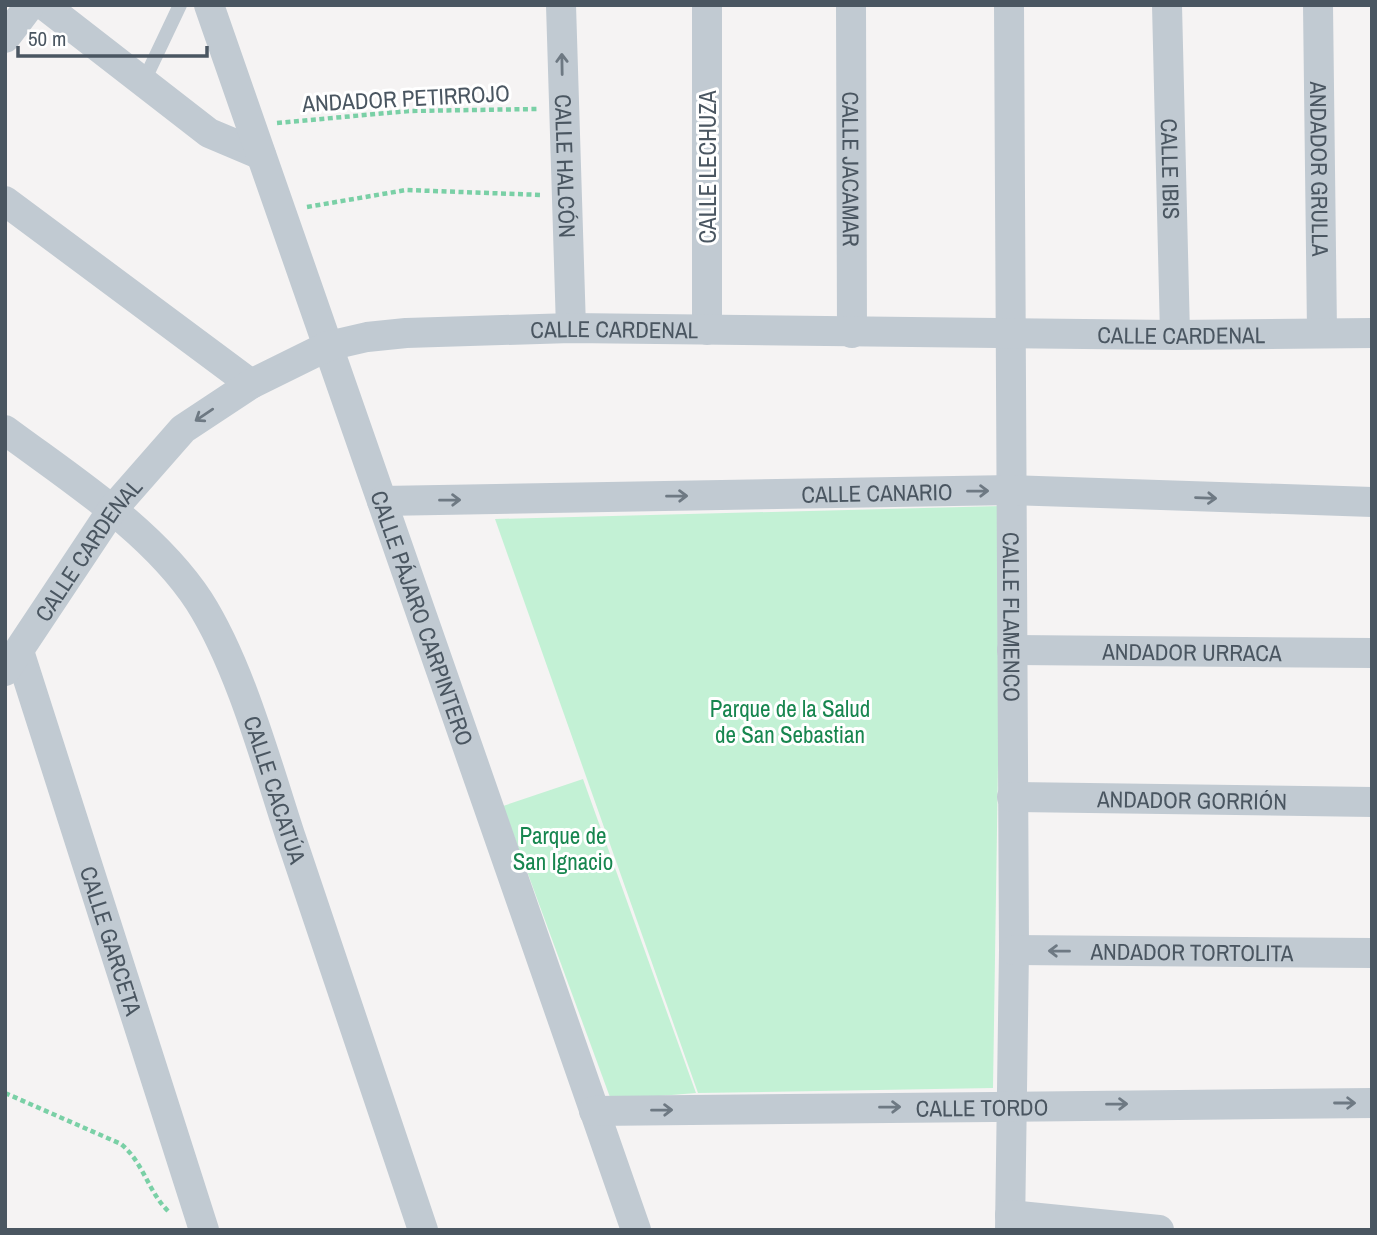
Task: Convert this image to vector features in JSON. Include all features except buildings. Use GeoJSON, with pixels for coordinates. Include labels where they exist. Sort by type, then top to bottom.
{"type":"FeatureCollection","features":[{"type":"Feature","properties":{"kind":"street"},"geometry":{"type":"LineString","coordinates":[[5,38],[30,5]]}},
{"type":"Feature","properties":{"kind":"street"},"geometry":{"type":"LineString","coordinates":[[44,5],[209,133],[257,142]]}},
{"type":"Feature","properties":{"kind":"street","name":"CALLE PÁJARO CARPINTERO"},"geometry":{"type":"LineString","coordinates":[[209,5],[636,1230]]}},
{"type":"Feature","properties":{"kind":"street","name":"CALLE HALCÓN"},"geometry":{"type":"LineString","coordinates":[[561,5],[571,328]]}},
{"type":"Feature","properties":{"kind":"street","name":"CALLE LECHUZA"},"geometry":{"type":"LineString","coordinates":[[707,5],[707,330]]}},
{"type":"Feature","properties":{"kind":"street","name":"CALLE JACAMAR"},"geometry":{"type":"LineString","coordinates":[[851,5],[852,333]]}},
{"type":"Feature","properties":{"kind":"street","name":"CALLE FLAMENCO"},"geometry":{"type":"LineString","coordinates":[[1009,5],[1013,950],[1010,1222]]}},
{"type":"Feature","properties":{"kind":"street","name":"CALLE IBIS"},"geometry":{"type":"LineString","coordinates":[[1167,5],[1175,335]]}},
{"type":"Feature","properties":{"kind":"street","name":"ANDADOR GRULLA"},"geometry":{"type":"LineString","coordinates":[[1318,5],[1322,332]]}},
{"type":"Feature","properties":{"kind":"street"},"geometry":{"type":"LineString","coordinates":[[5,201],[251,384]]}},
{"type":"Feature","properties":{"kind":"street","name":"CALLE CARDENAL"},"geometry":{"type":"LineString","coordinates":[[12,661],[112,510],[183,429],[251,384],[328,346],[367,337],[406,334],[571,328],[852,333],[1372,334]]}},
{"type":"Feature","properties":{"kind":"street","name":"CALLE CACATÚA"},"geometry":{"type":"LineString","coordinates":[[5,430],[112,510],[178,574],[199,602],[223,646],[260,745],[423,1230]]}},
{"type":"Feature","properties":{"kind":"street","name":"CALLE CANARIO"},"geometry":{"type":"LineString","coordinates":[[382,501],[1012,490],[1372,502]]}},
{"type":"Feature","properties":{"kind":"street","name":"ANDADOR URRACA"},"geometry":{"type":"LineString","coordinates":[[1012,650],[1372,653]]}},
{"type":"Feature","properties":{"kind":"street","name":"CALLE GARCETA"},"geometry":{"type":"LineString","coordinates":[[12,661],[204,1230]]}},
{"type":"Feature","properties":{"kind":"street","name":"ANDADOR GORRIÓN"},"geometry":{"type":"LineString","coordinates":[[1012,797],[1372,802]]}},
{"type":"Feature","properties":{"kind":"street","name":"ANDADOR TORTOLITA"},"geometry":{"type":"LineString","coordinates":[[1013,950],[1372,953]]}},
{"type":"Feature","properties":{"kind":"street","name":"CALLE TORDO"},"geometry":{"type":"LineString","coordinates":[[594,1111],[1372,1103]]}},
{"type":"Feature","properties":{"kind":"street"},"geometry":{"type":"LineString","coordinates":[[1010,1222],[1159,1230]]}},
{"type":"Feature","properties":{"kind":"lane"},"geometry":{"type":"LineString","coordinates":[[143,83],[180,5]]}},
{"type":"Feature","properties":{"kind":"path","name":"ANDADOR PETIRROJO"},"geometry":{"type":"LineString","coordinates":[[257,142],[275,123],[409,111],[563,108]]}},
{"type":"Feature","properties":{"kind":"path"},"geometry":{"type":"LineString","coordinates":[[282,215],[307,206],[406,190],[568,195]]}},
{"type":"Feature","properties":{"kind":"path"},"geometry":{"type":"LineString","coordinates":[[5,1093],[121,1144],[132,1153],[150,1182],[156,1199],[171,1215]]}},
{"type":"Feature","properties":{"kind":"green space","name":"Parque de la Salud de San Sebastian"},"geometry":{"type":"Polygon","coordinates":[[[1002,506],[993,1088],[698,1093],[495,519],[1002,506]]]}},
{"type":"Feature","properties":{"kind":"green space","name":"Parque de San Ignacio"},"geometry":{"type":"Polygon","coordinates":[[[583,779],[696,1093],[611,1100],[503,806],[583,779]]]}}]}
